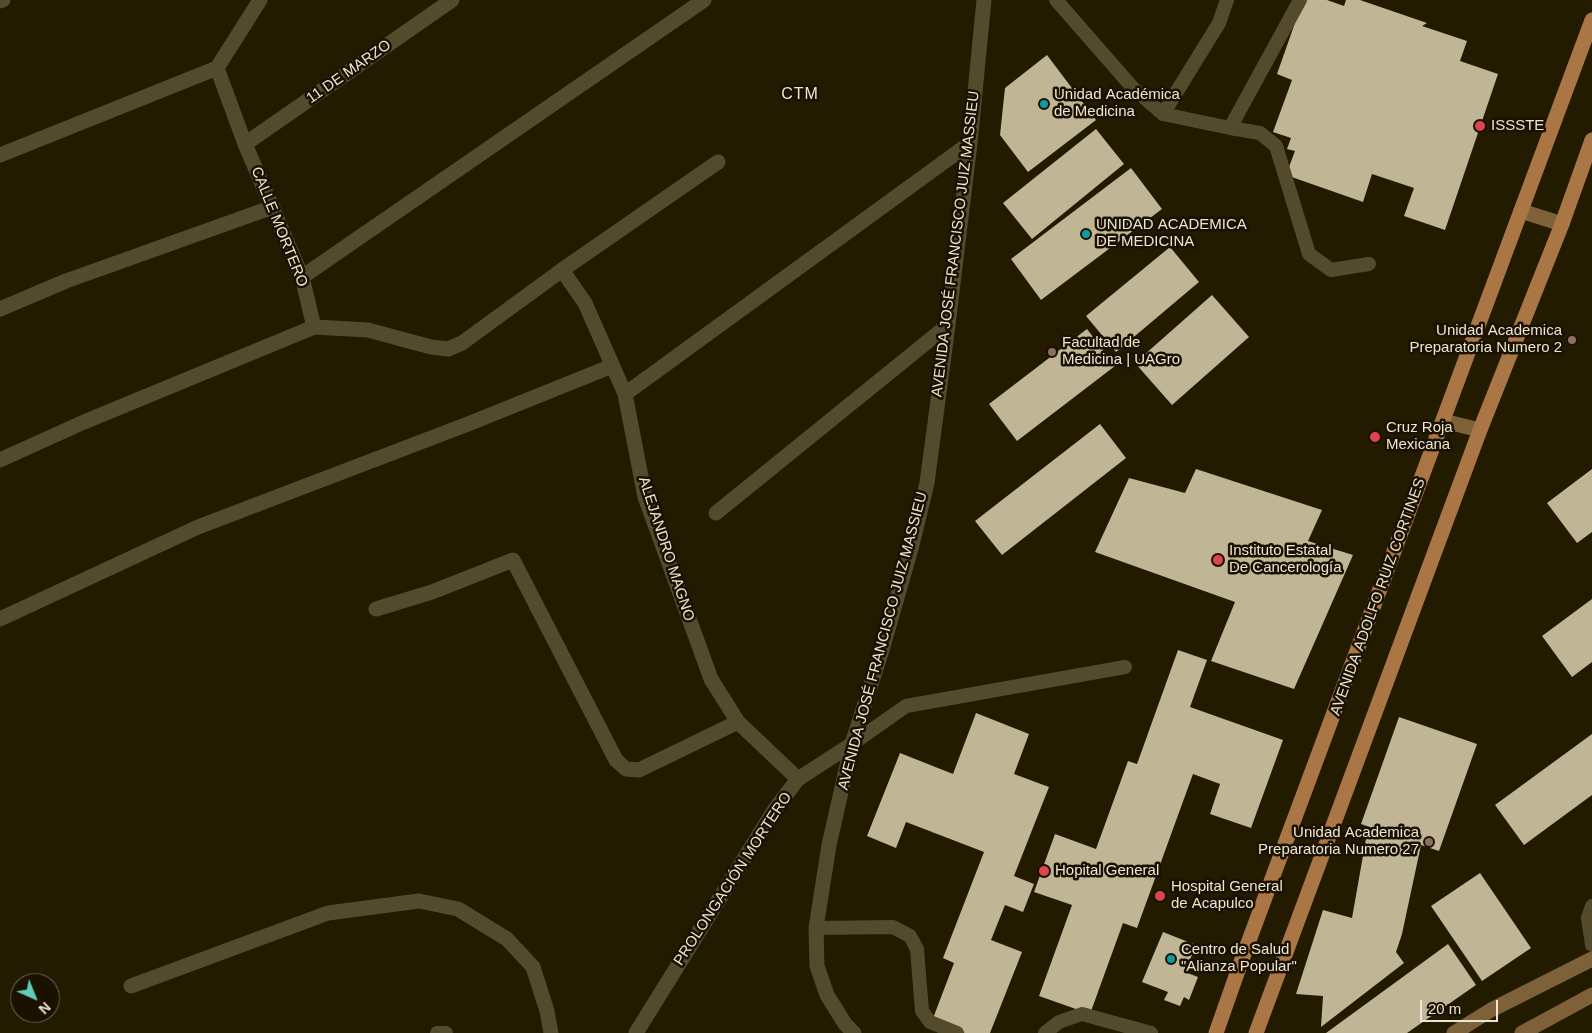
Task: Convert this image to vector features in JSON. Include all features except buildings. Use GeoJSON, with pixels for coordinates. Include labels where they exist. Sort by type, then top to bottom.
{"type":"FeatureCollection","features":[{"type":"Feature","properties":{"kind":"main road","name":"AVENIDA ADOLFO RUIZ CORTINES"},"geometry":{"type":"LineString","coordinates":[[1216,1033],[1592,20]]}},
{"type":"Feature","properties":{"kind":"main road"},"geometry":{"type":"LineString","coordinates":[[1256,1033],[1480,430],[1562,224],[1592,140]]}},
{"type":"Feature","properties":{"kind":"street"},"geometry":{"type":"LineString","coordinates":[[0,155],[217,68],[260,0]]}},
{"type":"Feature","properties":{"kind":"street","name":"11 DE MARZO"},"geometry":{"type":"LineString","coordinates":[[245,144],[452,0]]}},
{"type":"Feature","properties":{"kind":"street"},"geometry":{"type":"LineString","coordinates":[[302,278],[704,0]]}},
{"type":"Feature","properties":{"kind":"street","name":"AVENIDA JOSÉ FRANCISCO JUIZ MASSIEU"},"geometry":{"type":"LineString","coordinates":[[854,1033],[845,1024],[827,995],[819,973],[817,966],[816,928],[829,845],[852,744],[911,549],[924,493],[948,325],[970,143],[984,0]]}},
{"type":"Feature","properties":{"kind":"street","name":"CALLE MORTERO"},"geometry":{"type":"LineString","coordinates":[[217,68],[245,144],[302,278],[314,327]]}},
{"type":"Feature","properties":{"kind":"street"},"geometry":{"type":"LineString","coordinates":[[624,394],[970,143]]}},
{"type":"Feature","properties":{"kind":"street"},"geometry":{"type":"LineString","coordinates":[[0,460],[84,422],[314,327],[368,330],[431,347],[448,348],[462,343],[562,270],[718,162]]}},
{"type":"Feature","properties":{"kind":"street"},"geometry":{"type":"LineString","coordinates":[[0,308],[66,281],[272,207]]}},
{"type":"Feature","properties":{"kind":"street"},"geometry":{"type":"LineString","coordinates":[[1521,211],[1562,224]]}},
{"type":"Feature","properties":{"kind":"street","name":"ALEJANDRO MAGNO"},"geometry":{"type":"LineString","coordinates":[[562,270],[585,303],[624,394],[645,497],[711,679],[738,722],[798,779]]}},
{"type":"Feature","properties":{"kind":"street"},"geometry":{"type":"LineString","coordinates":[[716,513],[948,325]]}},
{"type":"Feature","properties":{"kind":"street"},"geometry":{"type":"LineString","coordinates":[[0,619],[198,527],[468,424],[612,366]]}},
{"type":"Feature","properties":{"kind":"street"},"geometry":{"type":"LineString","coordinates":[[1443,421],[1480,430]]}},
{"type":"Feature","properties":{"kind":"street"},"geometry":{"type":"LineString","coordinates":[[376,609],[432,592],[513,560],[616,760],[626,769],[639,770],[738,722]]}},
{"type":"Feature","properties":{"kind":"street","name":"PROLONGACIÓN MORTERO"},"geometry":{"type":"LineString","coordinates":[[636,1033],[775,809],[798,779],[852,744]]}},
{"type":"Feature","properties":{"kind":"street"},"geometry":{"type":"LineString","coordinates":[[131,986],[328,913],[419,901],[458,909],[507,939],[534,968],[547,1011],[551,1033]]}},
{"type":"Feature","properties":{"kind":"street"},"geometry":{"type":"LineString","coordinates":[[1454,1033],[1491,1010],[1592,959]]}},
{"type":"Feature","properties":{"kind":"street"},"geometry":{"type":"LineString","coordinates":[[1522,1033],[1592,995]]}},
{"type":"Feature","properties":{"kind":"lane"},"geometry":{"type":"LineString","coordinates":[[1056,0],[1133,88],[1163,114],[1260,133],[1276,146],[1309,254],[1331,270],[1369,264]]}},
{"type":"Feature","properties":{"kind":"lane"},"geometry":{"type":"LineString","coordinates":[[1163,114],[1219,23],[1227,0]]}},
{"type":"Feature","properties":{"kind":"lane"},"geometry":{"type":"LineString","coordinates":[[1230,128],[1300,0]]}},
{"type":"Feature","properties":{"kind":"lane"},"geometry":{"type":"LineString","coordinates":[[852,744],[906,706],[1125,667]]}},
{"type":"Feature","properties":{"kind":"lane"},"geometry":{"type":"LineString","coordinates":[[1592,906],[1588,918],[1592,945]]}},
{"type":"Feature","properties":{"kind":"lane"},"geometry":{"type":"LineString","coordinates":[[816,928],[893,927],[910,936],[917,949],[922,1011],[930,1022],[957,1033]]}},
{"type":"Feature","properties":{"kind":"lane"},"geometry":{"type":"LineString","coordinates":[[1045,1033],[1059,1022],[1082,1014],[1151,1033]]}},
{"type":"Feature","properties":{"kind":"lane"},"geometry":{"type":"LineString","coordinates":[[438,1033],[446,1033]]}},
{"type":"Feature","properties":{"kind":"place","name":"Unidad Académica de Medicina"},"geometry":{"type":"Point","coordinates":[1044,104]}},
{"type":"Feature","properties":{"kind":"place","name":"ISSSTE"},"geometry":{"type":"Point","coordinates":[1480,126]}},
{"type":"Feature","properties":{"kind":"place","name":"UNIDAD ACADEMICA DE MEDICINA"},"geometry":{"type":"Point","coordinates":[1086,234]}},
{"type":"Feature","properties":{"kind":"place","name":"Unidad Academica Preparatoria Numero 2"},"geometry":{"type":"Point","coordinates":[1572,340]}},
{"type":"Feature","properties":{"kind":"place","name":"Facultad de Medicina | UAGro"},"geometry":{"type":"Point","coordinates":[1052,352]}},
{"type":"Feature","properties":{"kind":"place","name":"Cruz Roja Mexicana"},"geometry":{"type":"Point","coordinates":[1375,437]}},
{"type":"Feature","properties":{"kind":"place","name":"Instituto Estatal De Cancerología"},"geometry":{"type":"Point","coordinates":[1218,560]}},
{"type":"Feature","properties":{"kind":"place","name":"Unidad Academica Preparatoria Numero 27"},"geometry":{"type":"Point","coordinates":[1429,842]}},
{"type":"Feature","properties":{"kind":"place","name":"Hopital General"},"geometry":{"type":"Point","coordinates":[1044,871]}},
{"type":"Feature","properties":{"kind":"place","name":"Hospital General de Acapulco"},"geometry":{"type":"Point","coordinates":[1160,896]}},
{"type":"Feature","properties":{"kind":"place","name":"Centro de Salud \"Alianza Popular\""},"geometry":{"type":"Point","coordinates":[1171,959]}},
{"type":"Feature","properties":{"kind":"district","name":"CTM"},"geometry":{"type":"Point","coordinates":[800,95]}}]}
